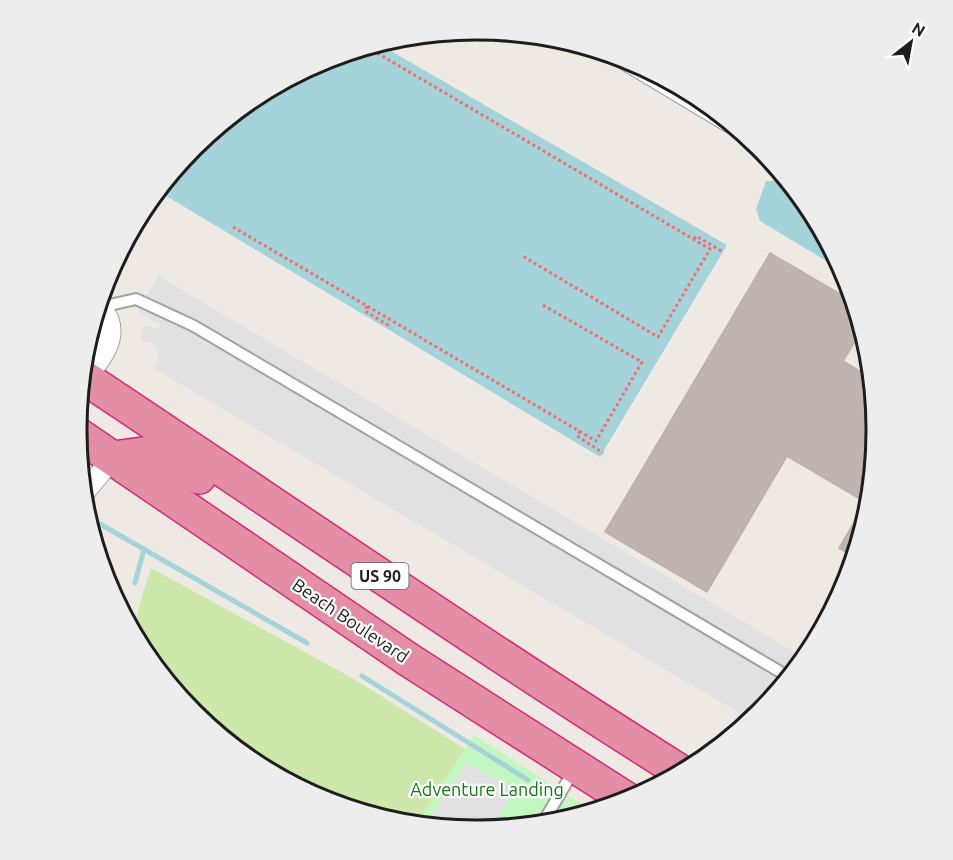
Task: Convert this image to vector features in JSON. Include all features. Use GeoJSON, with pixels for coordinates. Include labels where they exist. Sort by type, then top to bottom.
{"type":"FeatureCollection","features":[{"type":"Feature","properties":{"kind":"highway","name":"US 90"},"geometry":{"type":"LineString","coordinates":[[90,382],[206,457],[433,612],[672,766]]}},
{"type":"Feature","properties":{"kind":"highway","name":"Beach Boulevard"},"geometry":{"type":"LineString","coordinates":[[87,441],[399,653],[617,793]]}},
{"type":"Feature","properties":{"kind":"highway"},"geometry":{"type":"LineString","coordinates":[[113,458],[150,453],[170,458],[326,565],[384,579]]}},
{"type":"Feature","properties":{"kind":"street"},"geometry":{"type":"LineString","coordinates":[[92,368],[109,343],[109,321],[105,314]]}},
{"type":"Feature","properties":{"kind":"street"},"geometry":{"type":"LineString","coordinates":[[91,485],[113,458]]}},
{"type":"Feature","properties":{"kind":"lane"},"geometry":{"type":"LineString","coordinates":[[109,304],[136,299],[194,326],[781,672]]}},
{"type":"Feature","properties":{"kind":"lane"},"geometry":{"type":"LineString","coordinates":[[549,813],[576,767]]}},
{"type":"Feature","properties":{"kind":"path"},"geometry":{"type":"LineString","coordinates":[[378,54],[710,249],[658,337],[521,255]]}},
{"type":"Feature","properties":{"kind":"path"},"geometry":{"type":"LineString","coordinates":[[233,227],[596,441],[642,362],[542,304]]}},
{"type":"Feature","properties":{"kind":"path"},"geometry":{"type":"LineString","coordinates":[[694,239],[696,236],[723,252]]}},
{"type":"Feature","properties":{"kind":"path"},"geometry":{"type":"LineString","coordinates":[[367,306],[364,311],[388,325],[386,328]]}},
{"type":"Feature","properties":{"kind":"path"},"geometry":{"type":"LineString","coordinates":[[580,431],[577,436],[603,453]]}},
{"type":"Feature","properties":{"kind":"green space"},"geometry":{"type":"Polygon","coordinates":[[[151,568],[354,679],[465,749],[422,815],[376,806],[327,790],[260,754],[220,723],[167,667],[139,625],[137,614],[151,568]]]}},
{"type":"Feature","properties":{"kind":"green space","name":"Adventure Landing"},"geometry":{"type":"Polygon","coordinates":[[[474,735],[583,804],[552,812],[502,819],[451,819],[422,815],[474,735]]]}},
{"type":"Feature","properties":{"kind":"shaded area"},"geometry":{"type":"Polygon","coordinates":[[[158,276],[796,652],[769,687],[742,715],[153,368],[159,356],[152,342],[141,341],[144,326],[159,328],[160,325],[137,311],[158,276]]]}},
{"type":"Feature","properties":{"kind":"shaded area"},"geometry":{"type":"Polygon","coordinates":[[[467,763],[514,789],[498,819],[431,817],[467,763]]]}},
{"type":"Feature","properties":{"kind":"water"},"geometry":{"type":"Polygon","coordinates":[[[390,51],[727,245],[600,457],[165,195],[220,137],[260,106],[327,70],[390,51]]]}},
{"type":"Feature","properties":{"kind":"water"},"geometry":{"type":"Polygon","coordinates":[[[766,181],[776,181],[814,235],[828,262],[760,221],[756,209],[766,181]]]}},
{"type":"Feature","properties":{"kind":"building"},"geometry":{"type":"Polygon","coordinates":[[[770,253],[841,294],[856,340],[843,361],[862,373],[863,379],[866,430],[860,499],[787,456],[707,592],[605,532],[770,253]]]}},
{"type":"Feature","properties":{"kind":"building"},"geometry":{"type":"Polygon","coordinates":[[[856,519],[846,552],[839,548],[856,519]]]}},
{"type":"Feature","properties":{"kind":"waterway"},"geometry":{"type":"LineString","coordinates":[[100,524],[307,643]]}},
{"type":"Feature","properties":{"kind":"waterway"},"geometry":{"type":"LineString","coordinates":[[135,583],[144,549]]}},
{"type":"Feature","properties":{"kind":"waterway"},"geometry":{"type":"LineString","coordinates":[[362,676],[528,780]]}}]}
